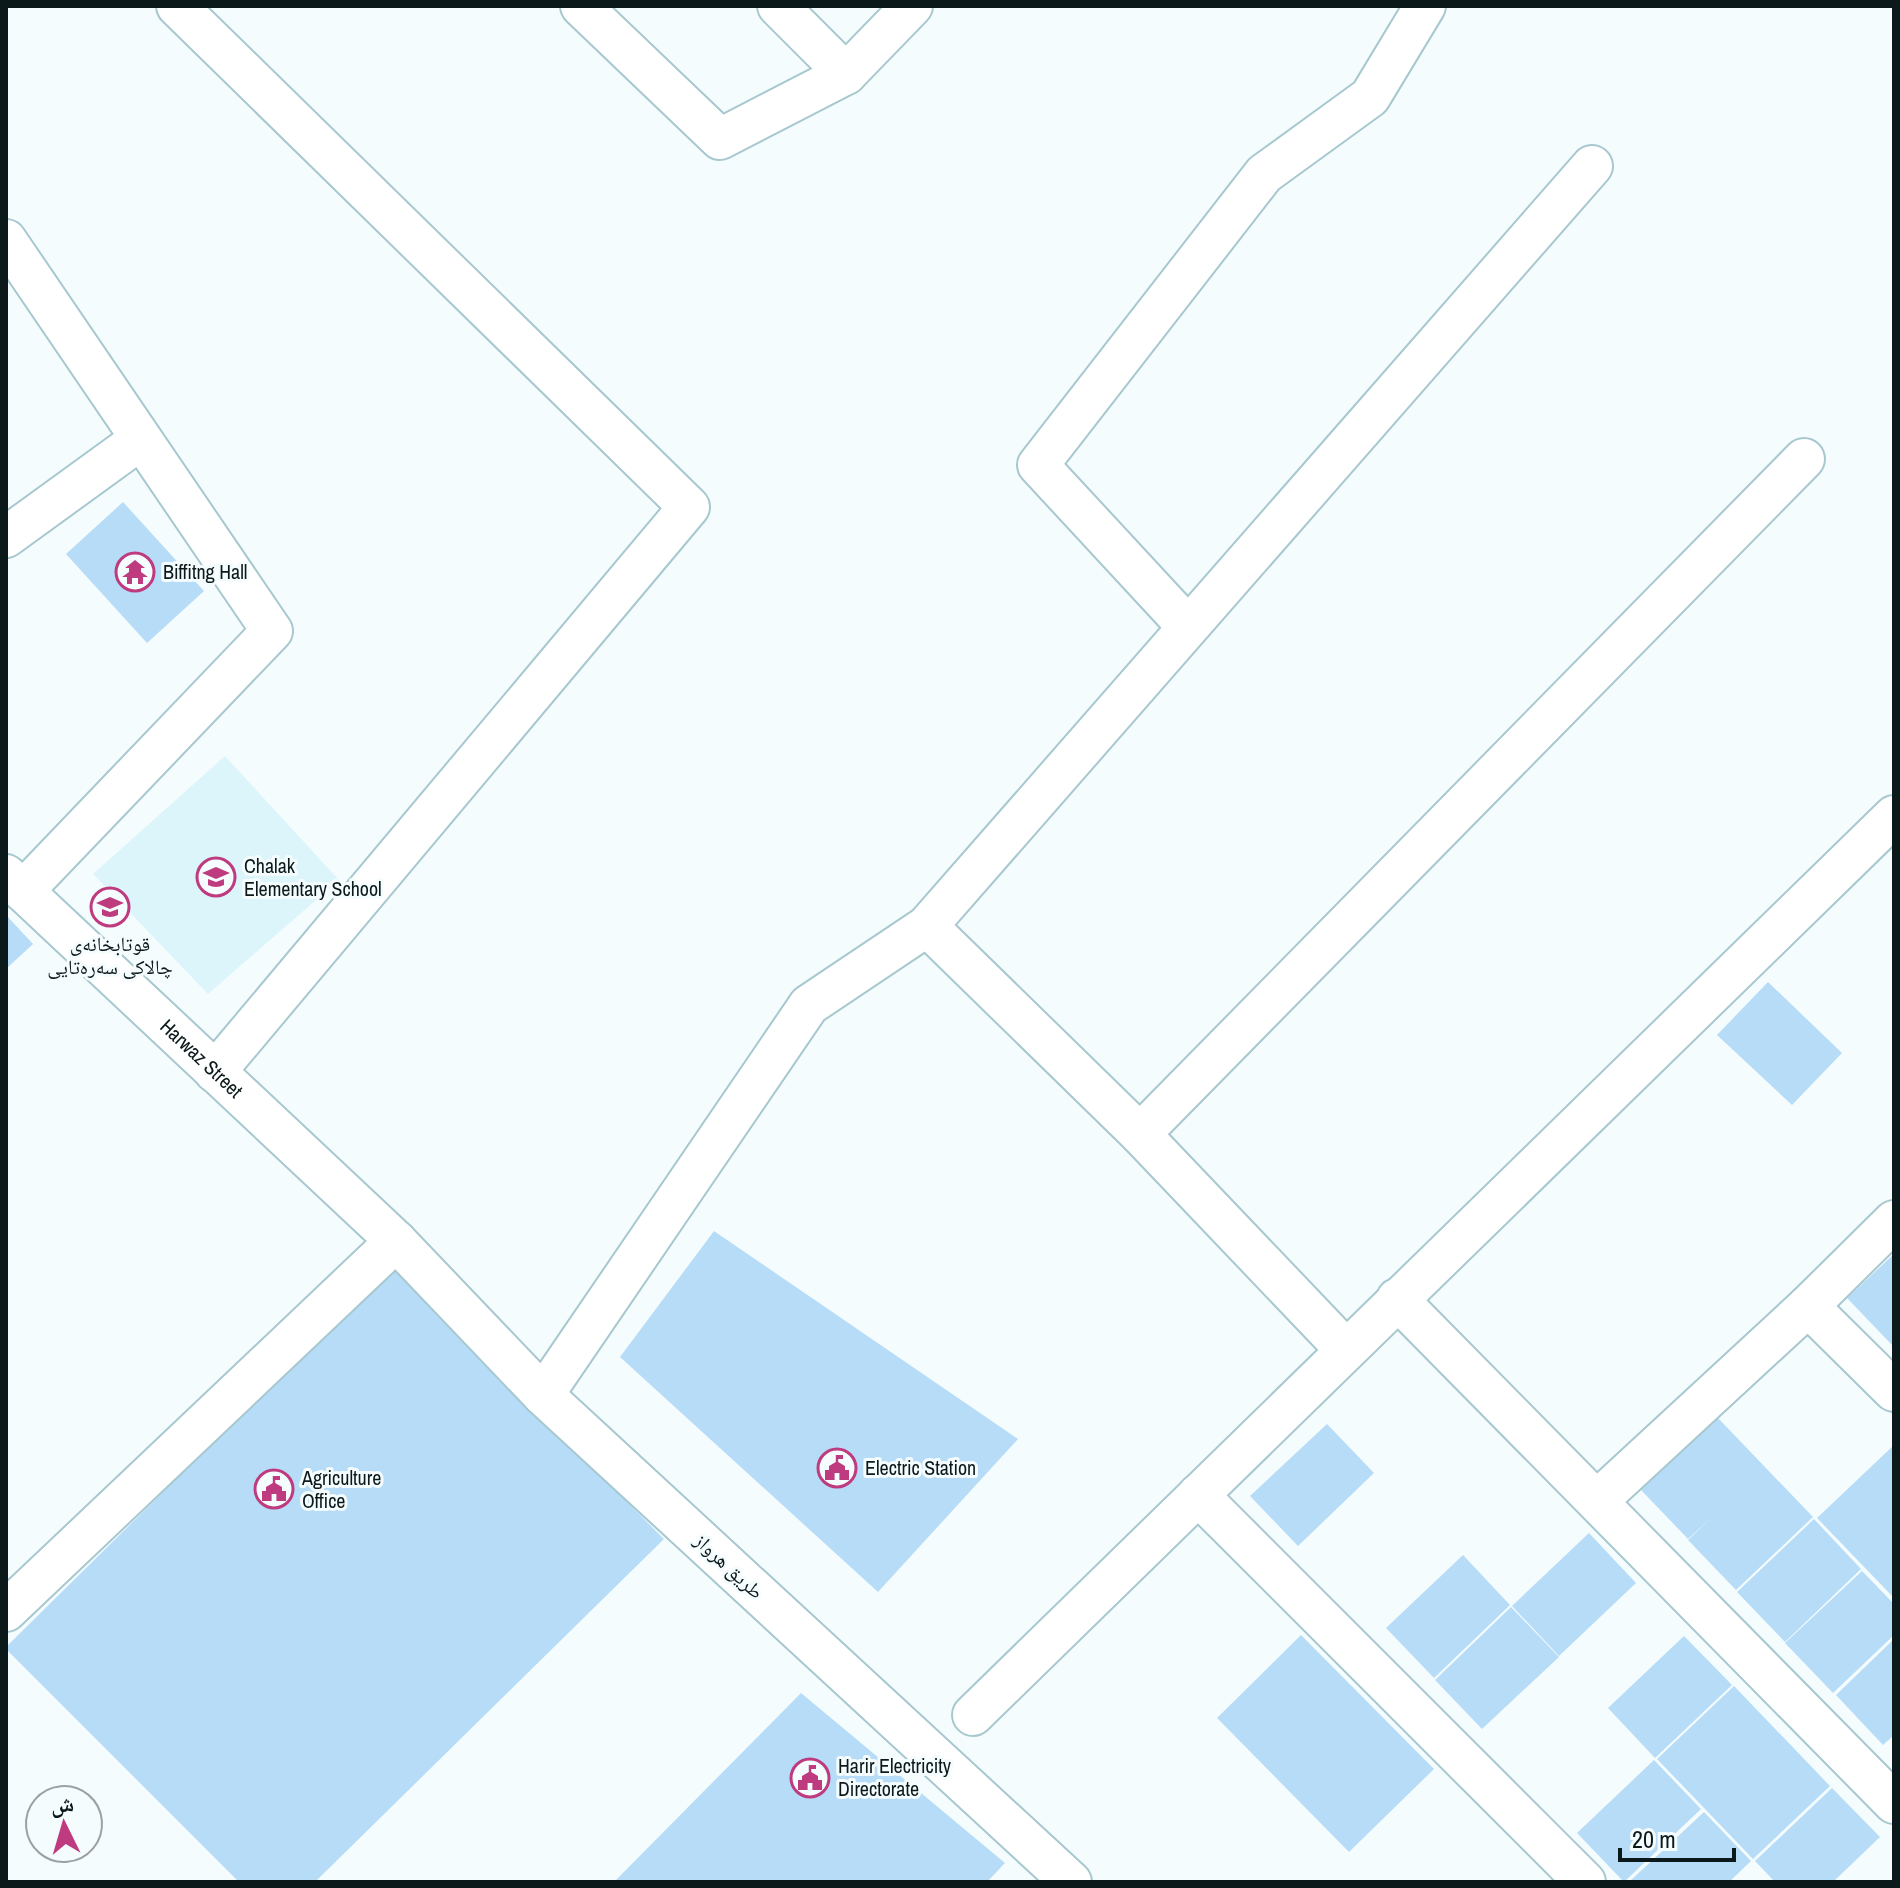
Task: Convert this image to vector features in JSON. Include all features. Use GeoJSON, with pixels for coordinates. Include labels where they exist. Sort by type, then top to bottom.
{"type":"FeatureCollection","features":[{"type":"Feature","properties":{"kind":"street"},"geometry":{"type":"LineString","coordinates":[[177,6],[689,507],[215,1072]]}},
{"type":"Feature","properties":{"kind":"street"},"geometry":{"type":"LineString","coordinates":[[581,6],[720,139],[846,74],[912,6]]}},
{"type":"Feature","properties":{"kind":"street"},"geometry":{"type":"LineString","coordinates":[[778,6],[846,74]]}},
{"type":"Feature","properties":{"kind":"street"},"geometry":{"type":"LineString","coordinates":[[1188,627],[1038,465],[1264,174],[1370,97],[1425,6]]}},
{"type":"Feature","properties":{"kind":"street"},"geometry":{"type":"LineString","coordinates":[[543,1395],[809,1005],[927,926],[1592,166]]}},
{"type":"Feature","properties":{"kind":"street"},"geometry":{"type":"LineString","coordinates":[[6,240],[272,631],[14,883]]}},
{"type":"Feature","properties":{"kind":"street"},"geometry":{"type":"LineString","coordinates":[[6,537],[141,439]]}},
{"type":"Feature","properties":{"kind":"street"},"geometry":{"type":"LineString","coordinates":[[1140,1134],[1804,459]]}},
{"type":"Feature","properties":{"kind":"street"},"geometry":{"type":"LineString","coordinates":[[973,1715],[1894,816]]}},
{"type":"Feature","properties":{"kind":"street","name":"Harwaz Street"},"geometry":{"type":"LineString","coordinates":[[14,883],[396,1241]]}},
{"type":"Feature","properties":{"kind":"street"},"geometry":{"type":"LineString","coordinates":[[927,926],[1140,1134],[1346,1350]]}},
{"type":"Feature","properties":{"kind":"street"},"geometry":{"type":"LineString","coordinates":[[1597,1501],[1808,1306],[1894,1221]]}},
{"type":"Feature","properties":{"kind":"street"},"geometry":{"type":"LineString","coordinates":[[6,1611],[396,1241]]}},
{"type":"Feature","properties":{"kind":"street","name":"طريق هرواز"},"geometry":{"type":"LineString","coordinates":[[396,1241],[543,1395],[1045,1874]]}},
{"type":"Feature","properties":{"kind":"street"},"geometry":{"type":"LineString","coordinates":[[1397,1299],[1894,1803]]}},
{"type":"Feature","properties":{"kind":"street"},"geometry":{"type":"LineString","coordinates":[[1808,1306],[1894,1391]]}},
{"type":"Feature","properties":{"kind":"street"},"geometry":{"type":"LineString","coordinates":[[1198,1495],[1585,1882]]}},
{"type":"Feature","properties":{"kind":"shaded area","name":"Chalak Elementary School"},"geometry":{"type":"Polygon","coordinates":[[[225,756],[339,880],[208,994],[93,874],[225,756]]]}},
{"type":"Feature","properties":{"kind":"building","name":"Biffitng Hall"},"geometry":{"type":"Polygon","coordinates":[[[123,502],[204,591],[147,643],[66,554],[123,502]]]}},
{"type":"Feature","properties":{"kind":"building"},"geometry":{"type":"Polygon","coordinates":[[[6,915],[33,944],[6,969],[6,915]]]}},
{"type":"Feature","properties":{"kind":"building"},"geometry":{"type":"Polygon","coordinates":[[[1768,982],[1842,1053],[1792,1105],[1717,1035],[1768,982]]]}},
{"type":"Feature","properties":{"kind":"building"},"geometry":{"type":"Polygon","coordinates":[[[714,1231],[1018,1439],[878,1592],[620,1357],[714,1231]]]}},
{"type":"Feature","properties":{"kind":"building"},"geometry":{"type":"Polygon","coordinates":[[[1894,1254],[1894,1347],[1847,1298],[1894,1254]]]}},
{"type":"Feature","properties":{"kind":"building"},"geometry":{"type":"Polygon","coordinates":[[[392,1266],[664,1539],[315,1882],[239,1882],[6,1647],[392,1266]]]}},
{"type":"Feature","properties":{"kind":"building"},"geometry":{"type":"Polygon","coordinates":[[[1717,1417],[1813,1517],[1736,1590],[1688,1540],[1711,1518],[1688,1539],[1641,1490],[1717,1417]]]}},
{"type":"Feature","properties":{"kind":"building"},"geometry":{"type":"Polygon","coordinates":[[[1327,1424],[1374,1473],[1298,1546],[1250,1496],[1327,1424]]]}},
{"type":"Feature","properties":{"kind":"building"},"geometry":{"type":"Polygon","coordinates":[[[1894,1445],[1894,1598],[1817,1518],[1894,1445]]]}},
{"type":"Feature","properties":{"kind":"building"},"geometry":{"type":"Polygon","coordinates":[[[1814,1519],[1861,1569],[1785,1642],[1737,1592],[1814,1519]]]}},
{"type":"Feature","properties":{"kind":"building"},"geometry":{"type":"Polygon","coordinates":[[[1589,1533],[1636,1583],[1559,1656],[1512,1606],[1589,1533]]]}},
{"type":"Feature","properties":{"kind":"building"},"geometry":{"type":"Polygon","coordinates":[[[1463,1555],[1510,1605],[1434,1678],[1386,1628],[1463,1555]]]}},
{"type":"Feature","properties":{"kind":"building"},"geometry":{"type":"Polygon","coordinates":[[[1862,1571],[1894,1604],[1894,1635],[1833,1693],[1785,1643],[1862,1571]]]}},
{"type":"Feature","properties":{"kind":"building"},"geometry":{"type":"Polygon","coordinates":[[[1511,1607],[1559,1657],[1482,1729],[1435,1680],[1511,1607]]]}},
{"type":"Feature","properties":{"kind":"building"},"geometry":{"type":"Polygon","coordinates":[[[1301,1635],[1434,1769],[1349,1852],[1217,1718],[1301,1635]]]}},
{"type":"Feature","properties":{"kind":"building"},"geometry":{"type":"Polygon","coordinates":[[[1684,1636],[1732,1685],[1655,1758],[1608,1708],[1684,1636]]]}},
{"type":"Feature","properties":{"kind":"building"},"geometry":{"type":"Polygon","coordinates":[[[1894,1639],[1894,1735],[1883,1745],[1836,1695],[1894,1639]]]}},
{"type":"Feature","properties":{"kind":"building"},"geometry":{"type":"Polygon","coordinates":[[[1734,1686],[1830,1786],[1753,1859],[1657,1759],[1734,1686]]]}},
{"type":"Feature","properties":{"kind":"building","name":"Harir Electricity Directorate"},"geometry":{"type":"Polygon","coordinates":[[[801,1693],[1005,1863],[987,1882],[614,1882],[801,1693]]]}},
{"type":"Feature","properties":{"kind":"building"},"geometry":{"type":"Polygon","coordinates":[[[1654,1760],[1701,1809],[1624,1882],[1577,1833],[1654,1760]]]}},
{"type":"Feature","properties":{"kind":"building"},"geometry":{"type":"Polygon","coordinates":[[[1832,1788],[1880,1837],[1833,1882],[1775,1882],[1755,1861],[1832,1788]]]}},
{"type":"Feature","properties":{"kind":"building"},"geometry":{"type":"Polygon","coordinates":[[[1704,1812],[1751,1861],[1729,1882],[1629,1882],[1704,1812]]]}},
{"type":"Feature","properties":{"kind":"place","name":"Biffitng Hall"},"geometry":{"type":"Point","coordinates":[135,572]}},
{"type":"Feature","properties":{"kind":"place","name":"Chalak Elementary School"},"geometry":{"type":"Point","coordinates":[216,877]}},
{"type":"Feature","properties":{"kind":"place","name":"قوتابخانەی چالاکی سەرەتایی"},"geometry":{"type":"Point","coordinates":[110,907]}},
{"type":"Feature","properties":{"kind":"place","name":"Electric Station"},"geometry":{"type":"Point","coordinates":[837,1468]}},
{"type":"Feature","properties":{"kind":"place","name":"Agriculture Office"},"geometry":{"type":"Point","coordinates":[274,1489]}},
{"type":"Feature","properties":{"kind":"place","name":"Harir Electricity Directorate"},"geometry":{"type":"Point","coordinates":[810,1778]}}]}
